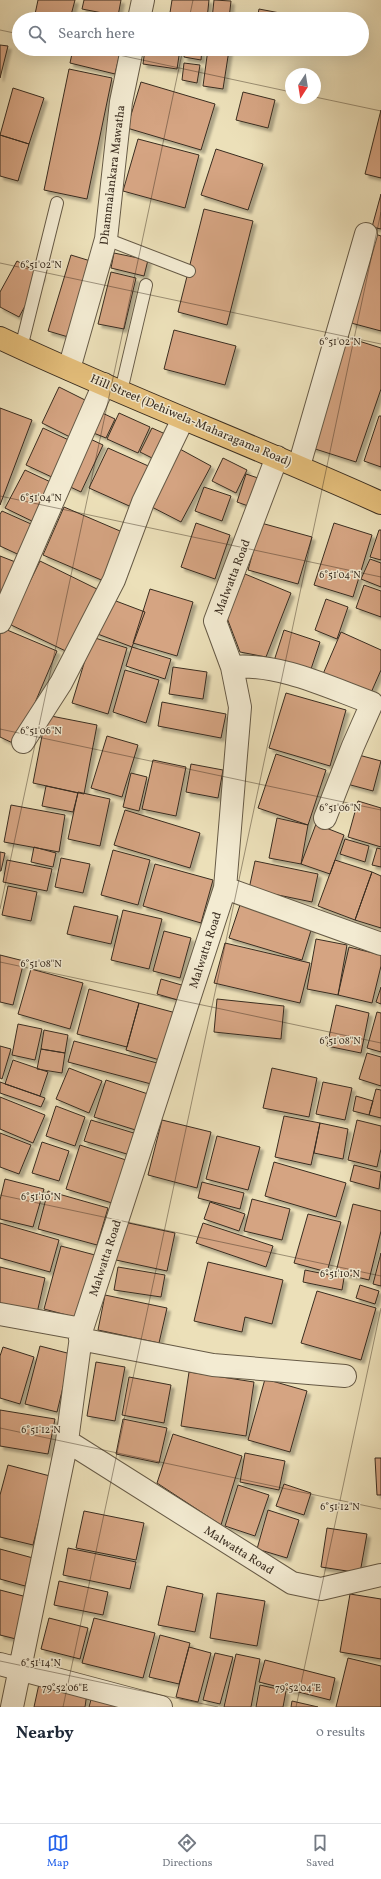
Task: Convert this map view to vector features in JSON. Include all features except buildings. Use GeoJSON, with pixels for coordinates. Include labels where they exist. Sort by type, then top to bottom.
{"type":"FeatureCollection","features":[{"type":"Feature","properties":{"kind":"main road","name":"Hill Street (Dehiwela-Maharagama Road)"},"geometry":{"type":"LineString","coordinates":[[0,338],[183,419],[278,457],[381,503]]}},
{"type":"Feature","properties":{"kind":"street"},"geometry":{"type":"LineString","coordinates":[[140,12],[143,0]]}},
{"type":"Feature","properties":{"kind":"street","name":"Dhammalankara Mawatha"},"geometry":{"type":"LineString","coordinates":[[70,369],[106,239],[121,102],[131,56]]}},
{"type":"Feature","properties":{"kind":"street"},"geometry":{"type":"LineString","coordinates":[[299,466],[366,234]]}},
{"type":"Feature","properties":{"kind":"street"},"geometry":{"type":"LineString","coordinates":[[0,622],[113,388]]}},
{"type":"Feature","properties":{"kind":"street"},"geometry":{"type":"LineString","coordinates":[[23,742],[61,683],[114,580],[143,502],[183,419]]}},
{"type":"Feature","properties":{"kind":"street","name":"Malwatta Road"},"geometry":{"type":"LineString","coordinates":[[12,1707],[10,1667],[68,1441],[81,1334],[225,888],[240,707],[232,667],[215,621],[278,457]]}},
{"type":"Feature","properties":{"kind":"street"},"geometry":{"type":"LineString","coordinates":[[232,667],[262,667],[314,682],[377,705],[353,746],[325,818]]}},
{"type":"Feature","properties":{"kind":"street"},"geometry":{"type":"LineString","coordinates":[[225,888],[381,944]]}},
{"type":"Feature","properties":{"kind":"street"},"geometry":{"type":"LineString","coordinates":[[0,1314],[213,1365],[345,1376]]}},
{"type":"Feature","properties":{"kind":"street","name":"Malwatta Road"},"geometry":{"type":"LineString","coordinates":[[68,1441],[292,1584],[321,1589],[381,1575]]}},
{"type":"Feature","properties":{"kind":"street"},"geometry":{"type":"LineString","coordinates":[[10,1667],[161,1707]]}},
{"type":"Feature","properties":{"kind":"lane"},"geometry":{"type":"LineString","coordinates":[[21,348],[57,203]]}},
{"type":"Feature","properties":{"kind":"lane"},"geometry":{"type":"LineString","coordinates":[[106,239],[189,271]]}},
{"type":"Feature","properties":{"kind":"lane"},"geometry":{"type":"LineString","coordinates":[[113,388],[146,286]]}}]}
